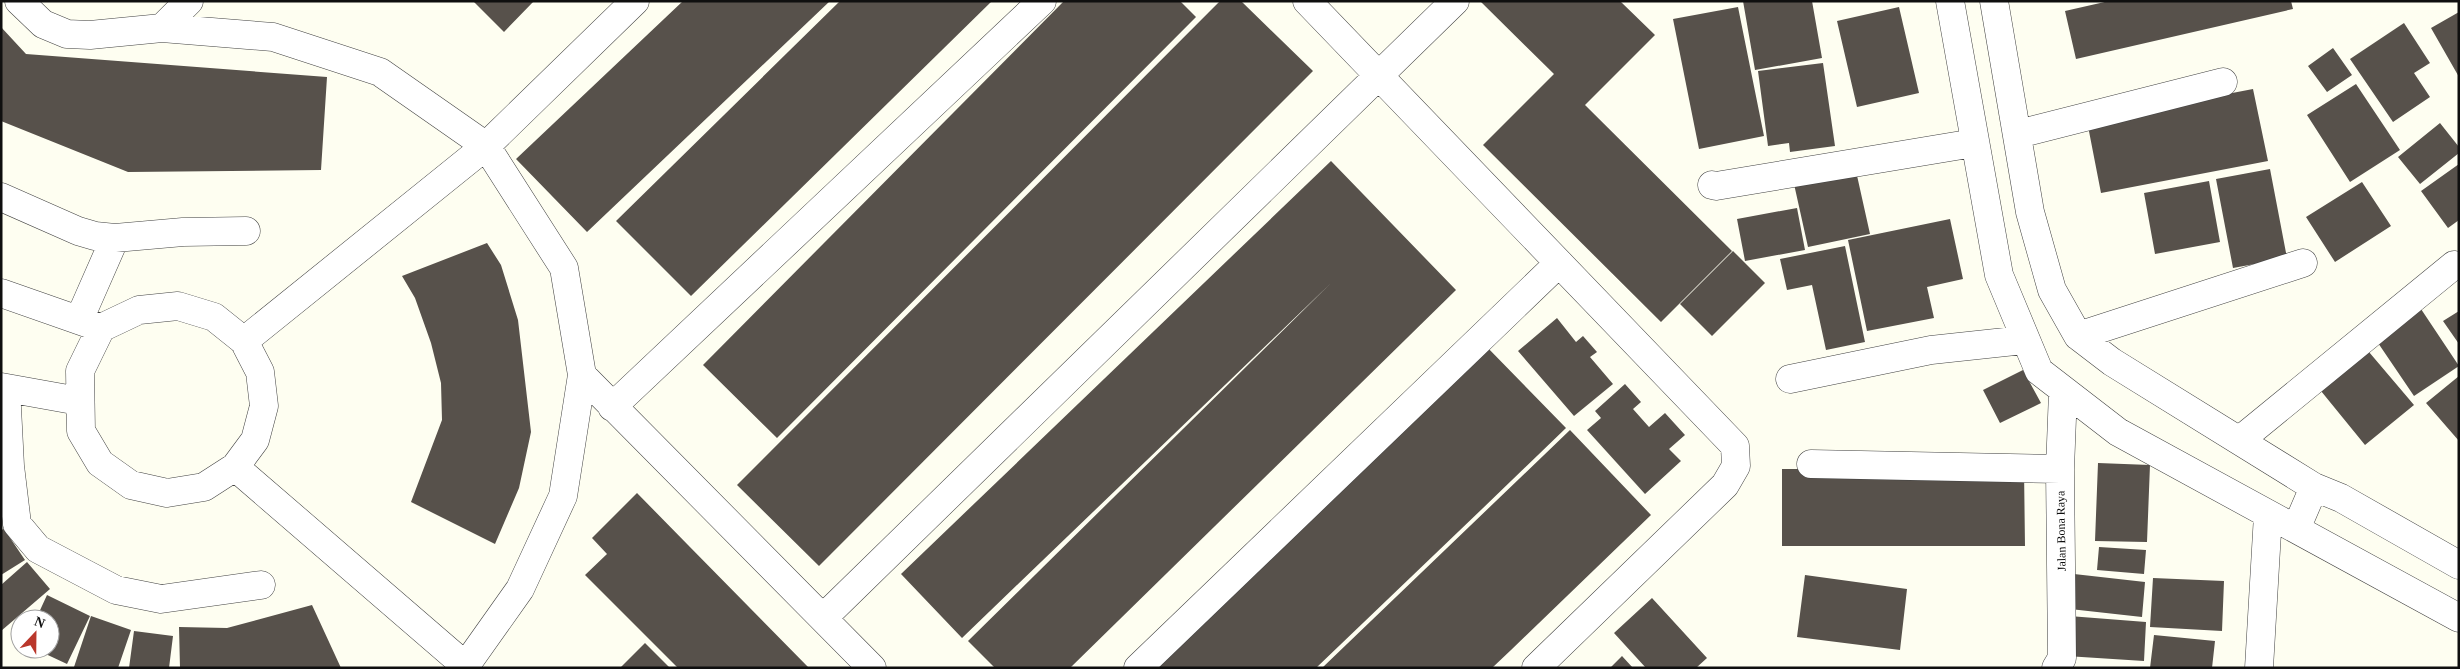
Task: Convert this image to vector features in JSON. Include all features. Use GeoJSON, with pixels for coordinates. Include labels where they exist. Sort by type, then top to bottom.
{"type":"FeatureCollection","features":[{"type":"Feature","properties":{"kind":"street"},"geometry":{"type":"LineString","coordinates":[[19,1],[43,24],[67,34],[90,36],[162,28],[273,37],[380,72],[486,146],[564,268],[582,375],[564,496],[520,589],[467,667],[235,467]]}},
{"type":"Feature","properties":{"kind":"street"},"geometry":{"type":"LineString","coordinates":[[162,28],[189,1]]}},
{"type":"Feature","properties":{"kind":"street"},"geometry":{"type":"LineString","coordinates":[[244,341],[486,146],[635,1]]}},
{"type":"Feature","properties":{"kind":"street"},"geometry":{"type":"LineString","coordinates":[[612,407],[1042,1]]}},
{"type":"Feature","properties":{"kind":"street"},"geometry":{"type":"LineString","coordinates":[[1307,1],[1735,446],[1736,466],[1725,485],[1536,668]]}},
{"type":"Feature","properties":{"kind":"street"},"geometry":{"type":"LineString","coordinates":[[823,618],[1455,1]]}},
{"type":"Feature","properties":{"kind":"street"},"geometry":{"type":"LineString","coordinates":[[1950,1],[1999,275],[2024,340],[2039,371],[2063,392],[2118,432],[2459,618]]}},
{"type":"Feature","properties":{"kind":"street"},"geometry":{"type":"LineString","coordinates":[[1994,1],[2030,212],[2052,290],[2078,336],[2112,362],[2314,487],[2341,498],[2452,552]]}},
{"type":"Feature","properties":{"kind":"street"},"geometry":{"type":"LineString","coordinates":[[1958,49],[2002,49]]}},
{"type":"Feature","properties":{"kind":"street"},"geometry":{"type":"LineString","coordinates":[[2018,134],[2222,82]]}},
{"type":"Feature","properties":{"kind":"street"},"geometry":{"type":"LineString","coordinates":[[1712,185],[1716,186],[1974,143]]}},
{"type":"Feature","properties":{"kind":"street"},"geometry":{"type":"LineString","coordinates":[[1,197],[78,231],[115,238],[183,232],[246,231]]}},
{"type":"Feature","properties":{"kind":"street"},"geometry":{"type":"LineString","coordinates":[[1,293],[90,324],[139,310],[178,306],[214,317],[244,341],[260,372],[264,406],[255,440],[235,467],[204,487],[167,493],[131,484],[100,463],[81,431],[80,371],[90,324],[115,238]]}},
{"type":"Feature","properties":{"kind":"street"},"geometry":{"type":"LineString","coordinates":[[1138,668],[1559,262]]}},
{"type":"Feature","properties":{"kind":"street"},"geometry":{"type":"LineString","coordinates":[[2078,336],[2304,263]]}},
{"type":"Feature","properties":{"kind":"street"},"geometry":{"type":"LineString","coordinates":[[2240,440],[2454,265]]}},
{"type":"Feature","properties":{"kind":"street"},"geometry":{"type":"LineString","coordinates":[[1790,379],[1931,350],[2024,340]]}},
{"type":"Feature","properties":{"kind":"street"},"geometry":{"type":"LineString","coordinates":[[582,375],[872,668]]}},
{"type":"Feature","properties":{"kind":"street"},"geometry":{"type":"LineString","coordinates":[[79,400],[4,388],[17,524],[38,548],[116,590],[161,599],[261,585]]}},
{"type":"Feature","properties":{"kind":"street","name":"Jalan Bona Raya"},"geometry":{"type":"LineString","coordinates":[[2056,668],[2062,658],[2060,469],[2063,392]]}},
{"type":"Feature","properties":{"kind":"street"},"geometry":{"type":"LineString","coordinates":[[1811,464],[2060,469]]}},
{"type":"Feature","properties":{"kind":"street"},"geometry":{"type":"LineString","coordinates":[[2296,530],[2314,487]]}},
{"type":"Feature","properties":{"kind":"street"},"geometry":{"type":"LineString","coordinates":[[2258,668],[2268,515]]}},
{"type":"Feature","properties":{"kind":"building"},"geometry":{"type":"Polygon","coordinates":[[[473,1],[534,1],[504,32],[473,1]]]}},
{"type":"Feature","properties":{"kind":"building"},"geometry":{"type":"Polygon","coordinates":[[[683,1],[830,1],[587,232],[516,159],[683,1]]]}},
{"type":"Feature","properties":{"kind":"building"},"geometry":{"type":"Polygon","coordinates":[[[840,1],[992,1],[691,296],[616,221],[840,1]]]}},
{"type":"Feature","properties":{"kind":"building"},"geometry":{"type":"Polygon","coordinates":[[[1064,1],[1180,1],[1196,17],[777,438],[703,365],[1064,1]]]}},
{"type":"Feature","properties":{"kind":"building"},"geometry":{"type":"Polygon","coordinates":[[[1220,1],[1241,1],[1313,71],[819,566],[737,485],[1220,1]]]}},
{"type":"Feature","properties":{"kind":"building"},"geometry":{"type":"Polygon","coordinates":[[[1480,1],[1620,1],[1655,35],[1585,105],[1732,251],[1661,322],[1483,145],[1554,74],[1480,1]]]}},
{"type":"Feature","properties":{"kind":"building"},"geometry":{"type":"Polygon","coordinates":[[[1743,1],[1812,1],[1822,58],[1755,70],[1743,1]]]}},
{"type":"Feature","properties":{"kind":"building"},"geometry":{"type":"Polygon","coordinates":[[[2109,1],[2291,1],[2293,9],[2076,59],[2065,11],[2109,1]]]}},
{"type":"Feature","properties":{"kind":"building"},"geometry":{"type":"Polygon","coordinates":[[[1738,7],[1764,136],[1699,149],[1673,19],[1738,7]]]}},
{"type":"Feature","properties":{"kind":"building"},"geometry":{"type":"Polygon","coordinates":[[[1899,7],[1919,93],[1857,107],[1837,21],[1899,7]]]}},
{"type":"Feature","properties":{"kind":"building"},"geometry":{"type":"Polygon","coordinates":[[[2459,12],[2459,77],[2431,28],[2459,12]]]}},
{"type":"Feature","properties":{"kind":"building"},"geometry":{"type":"Polygon","coordinates":[[[2404,23],[2430,63],[2414,73],[2430,97],[2393,122],[2350,59],[2404,23]]]}},
{"type":"Feature","properties":{"kind":"building"},"geometry":{"type":"Polygon","coordinates":[[[1,27],[26,54],[327,77],[321,170],[128,172],[1,121],[1,27]]]}},
{"type":"Feature","properties":{"kind":"building"},"geometry":{"type":"Polygon","coordinates":[[[2333,48],[2352,75],[2327,92],[2308,66],[2333,48]]]}},
{"type":"Feature","properties":{"kind":"building"},"geometry":{"type":"Polygon","coordinates":[[[1823,63],[1835,146],[1790,152],[1789,143],[1768,146],[1758,71],[1823,63]]]}},
{"type":"Feature","properties":{"kind":"building"},"geometry":{"type":"Polygon","coordinates":[[[2356,84],[2400,150],[2350,182],[2307,115],[2356,84]]]}},
{"type":"Feature","properties":{"kind":"building"},"geometry":{"type":"Polygon","coordinates":[[[2253,89],[2268,161],[2101,193],[2087,121],[2253,89]]]}},
{"type":"Feature","properties":{"kind":"building"},"geometry":{"type":"Polygon","coordinates":[[[2440,123],[2459,147],[2459,153],[2420,184],[2398,157],[2440,123]]]}},
{"type":"Feature","properties":{"kind":"building"},"geometry":{"type":"Polygon","coordinates":[[[1331,161],[1456,290],[1070,668],[995,668],[968,641],[1331,283],[962,638],[901,574],[1331,161]]]}},
{"type":"Feature","properties":{"kind":"building"},"geometry":{"type":"Polygon","coordinates":[[[2459,164],[2459,220],[2448,228],[2421,191],[2459,164]]]}},
{"type":"Feature","properties":{"kind":"building"},"geometry":{"type":"Polygon","coordinates":[[[2270,169],[2287,258],[2233,268],[2216,179],[2270,169]]]}},
{"type":"Feature","properties":{"kind":"building"},"geometry":{"type":"Polygon","coordinates":[[[1856,171],[1870,234],[1808,247],[1794,184],[1856,171]]]}},
{"type":"Feature","properties":{"kind":"building"},"geometry":{"type":"Polygon","coordinates":[[[2209,181],[2220,242],[2155,254],[2144,193],[2209,181]]]}},
{"type":"Feature","properties":{"kind":"building"},"geometry":{"type":"Polygon","coordinates":[[[2362,182],[2391,226],[2335,262],[2306,217],[2362,182]]]}},
{"type":"Feature","properties":{"kind":"building"},"geometry":{"type":"Polygon","coordinates":[[[1797,208],[1805,250],[1745,261],[1737,219],[1797,208]]]}},
{"type":"Feature","properties":{"kind":"building"},"geometry":{"type":"Polygon","coordinates":[[[1950,219],[1963,279],[1927,287],[1934,318],[1867,331],[1848,240],[1950,219]]]}},
{"type":"Feature","properties":{"kind":"building"},"geometry":{"type":"Polygon","coordinates":[[[487,243],[501,265],[518,320],[531,432],[519,488],[495,544],[411,502],[442,420],[441,383],[431,343],[415,298],[402,276],[487,243]]]}},
{"type":"Feature","properties":{"kind":"building"},"geometry":{"type":"Polygon","coordinates":[[[1845,246],[1865,342],[1826,350],[1812,285],[1787,290],[1780,259],[1845,246]]]}},
{"type":"Feature","properties":{"kind":"building"},"geometry":{"type":"Polygon","coordinates":[[[1733,251],[1765,283],[1712,336],[1680,304],[1733,251]]]}},
{"type":"Feature","properties":{"kind":"building"},"geometry":{"type":"Polygon","coordinates":[[[2419,306],[2459,366],[2414,396],[2374,337],[2419,306]]]}},
{"type":"Feature","properties":{"kind":"building"},"geometry":{"type":"Polygon","coordinates":[[[2459,311],[2459,344],[2443,321],[2459,311]]]}},
{"type":"Feature","properties":{"kind":"building"},"geometry":{"type":"Polygon","coordinates":[[[1557,318],[1576,342],[1583,336],[1597,352],[1590,357],[1613,384],[1574,416],[1518,351],[1557,318]]]}},
{"type":"Feature","properties":{"kind":"building"},"geometry":{"type":"Polygon","coordinates":[[[1484,344],[1566,428],[1482,509],[1316,668],[1147,668],[1484,344]]]}},
{"type":"Feature","properties":{"kind":"building"},"geometry":{"type":"Polygon","coordinates":[[[2369,352],[2414,405],[2365,445],[2321,391],[2369,352]]]}},
{"type":"Feature","properties":{"kind":"building"},"geometry":{"type":"Polygon","coordinates":[[[2023,370],[2041,403],[2000,423],[1983,390],[2023,370]]]}},
{"type":"Feature","properties":{"kind":"building"},"geometry":{"type":"Polygon","coordinates":[[[2459,376],[2459,441],[2426,403],[2459,376]]]}},
{"type":"Feature","properties":{"kind":"building"},"geometry":{"type":"Polygon","coordinates":[[[1625,384],[1641,402],[1633,409],[1649,427],[1665,413],[1685,435],[1669,449],[1681,461],[1645,494],[1587,430],[1601,418],[1595,411],[1625,384]]]}},
{"type":"Feature","properties":{"kind":"building"},"geometry":{"type":"Polygon","coordinates":[[[1570,430],[1651,515],[1511,650],[1492,668],[1322,668],[1570,430]]]}},
{"type":"Feature","properties":{"kind":"building"},"geometry":{"type":"Polygon","coordinates":[[[2098,463],[2150,465],[2147,542],[2095,541],[2098,463]]]}},
{"type":"Feature","properties":{"kind":"building"},"geometry":{"type":"Polygon","coordinates":[[[1782,469],[2024,469],[2025,546],[1782,546],[1782,469]]]}},
{"type":"Feature","properties":{"kind":"building"},"geometry":{"type":"Polygon","coordinates":[[[637,493],[809,668],[678,668],[585,575],[607,554],[592,538],[637,493]]]}},
{"type":"Feature","properties":{"kind":"building"},"geometry":{"type":"Polygon","coordinates":[[[4,529],[25,560],[1,575],[1,530],[4,529]]]}},
{"type":"Feature","properties":{"kind":"building"},"geometry":{"type":"Polygon","coordinates":[[[2099,547],[2146,550],[2144,574],[2097,570],[2099,547]]]}},
{"type":"Feature","properties":{"kind":"building"},"geometry":{"type":"Polygon","coordinates":[[[27,562],[50,589],[27,609],[10,609],[10,623],[1,631],[1,585],[27,562]]]}},
{"type":"Feature","properties":{"kind":"building"},"geometry":{"type":"Polygon","coordinates":[[[2074,574],[2145,582],[2142,617],[2070,609],[2074,574]]]}},
{"type":"Feature","properties":{"kind":"building"},"geometry":{"type":"Polygon","coordinates":[[[1805,575],[1907,589],[1900,650],[1797,637],[1805,575]]]}},
{"type":"Feature","properties":{"kind":"building"},"geometry":{"type":"Polygon","coordinates":[[[2153,578],[2224,581],[2222,631],[2150,627],[2153,578]]]}},
{"type":"Feature","properties":{"kind":"building"},"geometry":{"type":"Polygon","coordinates":[[[47,595],[90,616],[67,664],[56,659],[60,659],[60,609],[41,609],[47,595]]]}},
{"type":"Feature","properties":{"kind":"building"},"geometry":{"type":"Polygon","coordinates":[[[1652,598],[1707,658],[1696,668],[1646,668],[1614,633],[1652,598]]]}},
{"type":"Feature","properties":{"kind":"building"},"geometry":{"type":"Polygon","coordinates":[[[312,605],[341,668],[180,668],[179,627],[227,628],[312,605]]]}},
{"type":"Feature","properties":{"kind":"building"},"geometry":{"type":"Polygon","coordinates":[[[91,616],[131,630],[118,668],[74,667],[91,616]]]}},
{"type":"Feature","properties":{"kind":"building"},"geometry":{"type":"Polygon","coordinates":[[[2069,616],[2146,622],[2144,661],[2066,656],[2069,616]]]}},
{"type":"Feature","properties":{"kind":"building"},"geometry":{"type":"Polygon","coordinates":[[[134,631],[173,636],[169,668],[129,668],[134,631]]]}},
{"type":"Feature","properties":{"kind":"building"},"geometry":{"type":"Polygon","coordinates":[[[2154,635],[2215,641],[2212,668],[2150,668],[2154,635]]]}},
{"type":"Feature","properties":{"kind":"building"},"geometry":{"type":"Polygon","coordinates":[[[645,643],[670,668],[620,668],[645,643]]]}},
{"type":"Feature","properties":{"kind":"building"},"geometry":{"type":"Polygon","coordinates":[[[1622,656],[1633,668],[1610,668],[1622,656]]]}}]}
